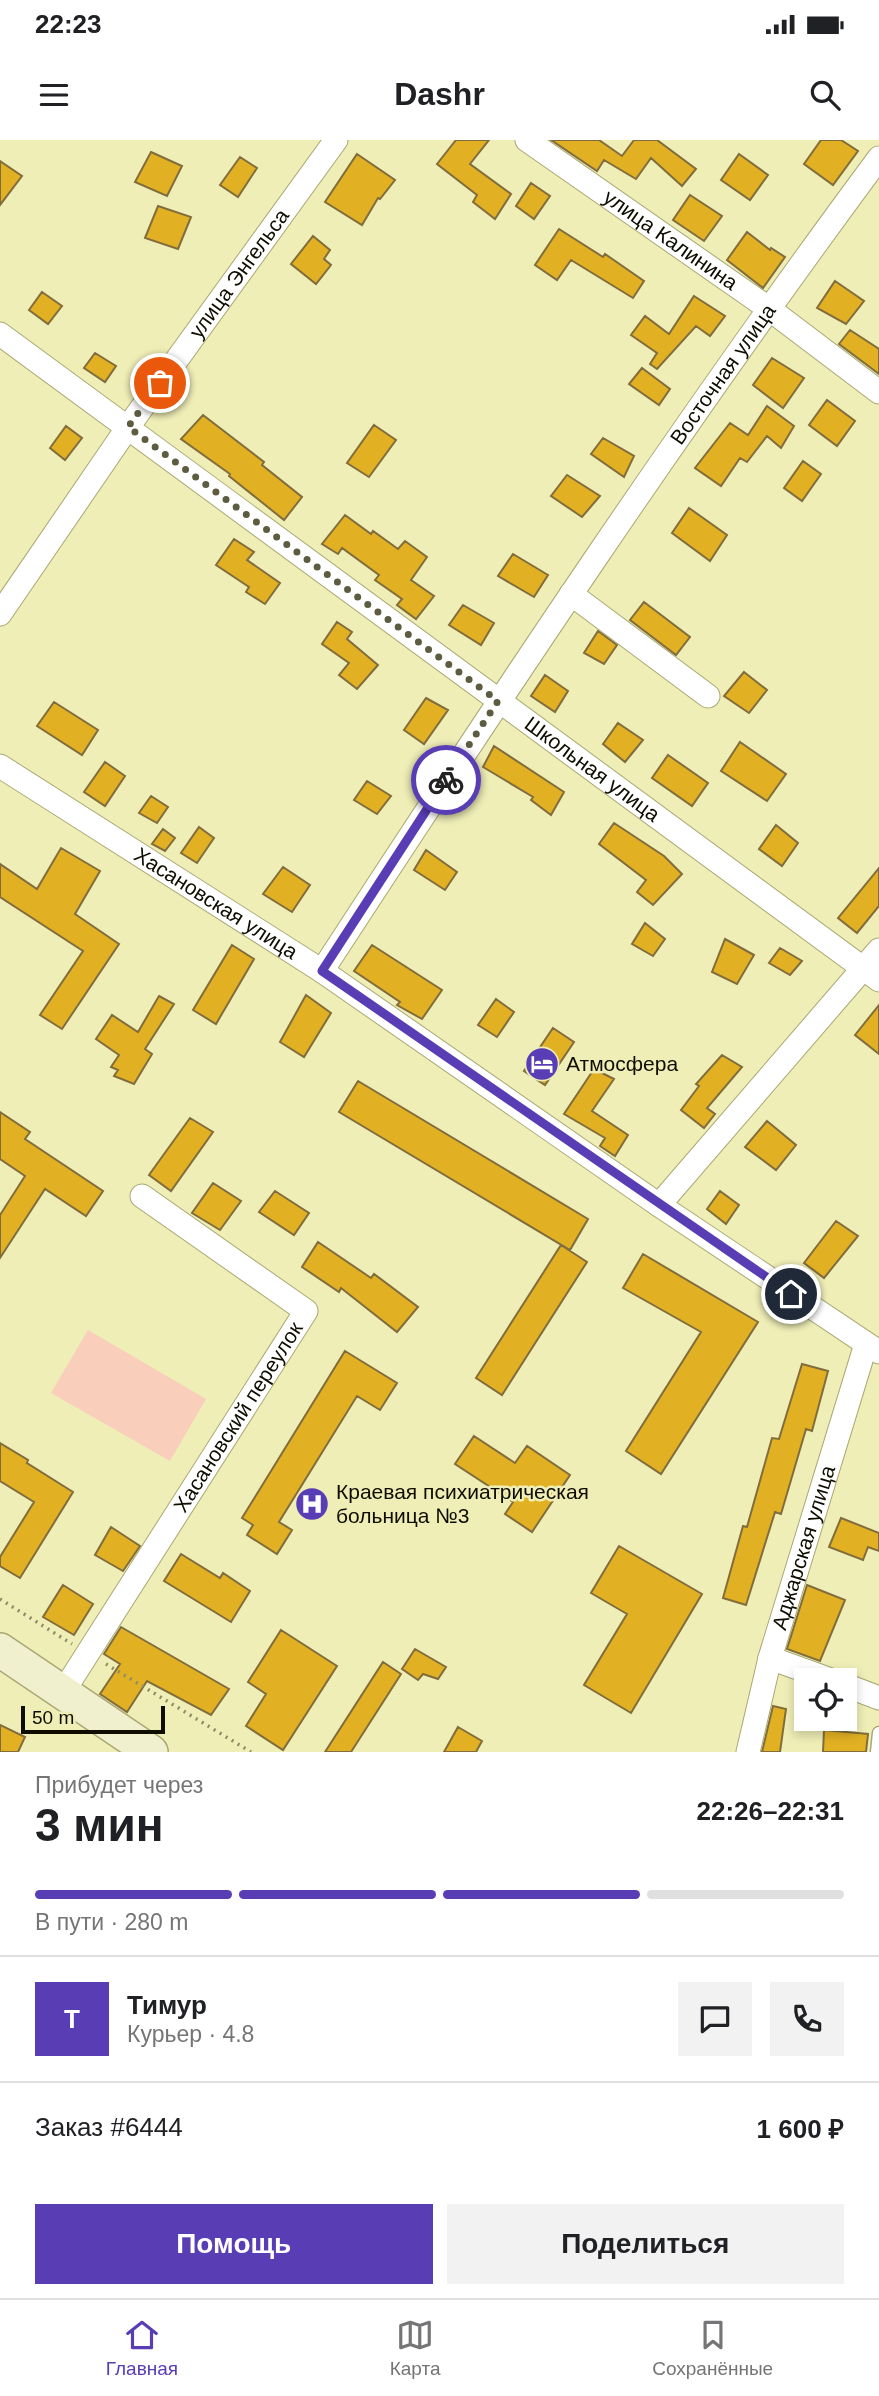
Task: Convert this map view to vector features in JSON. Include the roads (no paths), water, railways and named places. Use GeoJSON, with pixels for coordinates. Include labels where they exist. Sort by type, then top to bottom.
{"type":"FeatureCollection","features":[{"type":"Feature","properties":{"kind":"main road"},"geometry":{"type":"LineString","coordinates":[[0,1650],[63,1692],[132,1746]]}},
{"type":"Feature","properties":{"kind":"street","name":"улица Энгельса"},"geometry":{"type":"LineString","coordinates":[[0,614],[128,427],[336,140]]}},
{"type":"Feature","properties":{"kind":"street","name":"улица Калинина"},"geometry":{"type":"LineString","coordinates":[[527,140],[768,308],[879,392]]}},
{"type":"Feature","properties":{"kind":"street","name":"Восточная улица"},"geometry":{"type":"LineString","coordinates":[[322,971],[571,594],[768,308],[879,158]]}},
{"type":"Feature","properties":{"kind":"street","name":"Школьная улица"},"geometry":{"type":"LineString","coordinates":[[0,334],[871,974]]}},
{"type":"Feature","properties":{"kind":"street"},"geometry":{"type":"LineString","coordinates":[[571,594],[708,696]]}},
{"type":"Feature","properties":{"kind":"street","name":"Хасановская улица"},"geometry":{"type":"LineString","coordinates":[[0,766],[322,971],[659,1205],[873,1348]]}},
{"type":"Feature","properties":{"kind":"street"},"geometry":{"type":"LineString","coordinates":[[659,1205],[871,974],[879,950]]}},
{"type":"Feature","properties":{"kind":"street","name":"Хасановский переулок"},"geometry":{"type":"LineString","coordinates":[[63,1692],[306,1311],[142,1196]]}},
{"type":"Feature","properties":{"kind":"street","name":"Аджарская улица"},"geometry":{"type":"LineString","coordinates":[[748,1752],[769,1658],[873,1348]]}},
{"type":"Feature","properties":{"kind":"street"},"geometry":{"type":"LineString","coordinates":[[769,1658],[797,1668]]}},
{"type":"Feature","properties":{"kind":"street"},"geometry":{"type":"LineString","coordinates":[[857,1690],[879,1698]]}},
{"type":"Feature","properties":{"kind":"lane"},"geometry":{"type":"LineString","coordinates":[[877,1752],[879,1733]]}},
{"type":"Feature","properties":{"kind":"place","name":"Атмосфера"},"geometry":{"type":"Point","coordinates":[542,1064]}},
{"type":"Feature","properties":{"kind":"place","name":"Краевая психиатрическая больница №3"},"geometry":{"type":"Point","coordinates":[312,1504]}}]}
